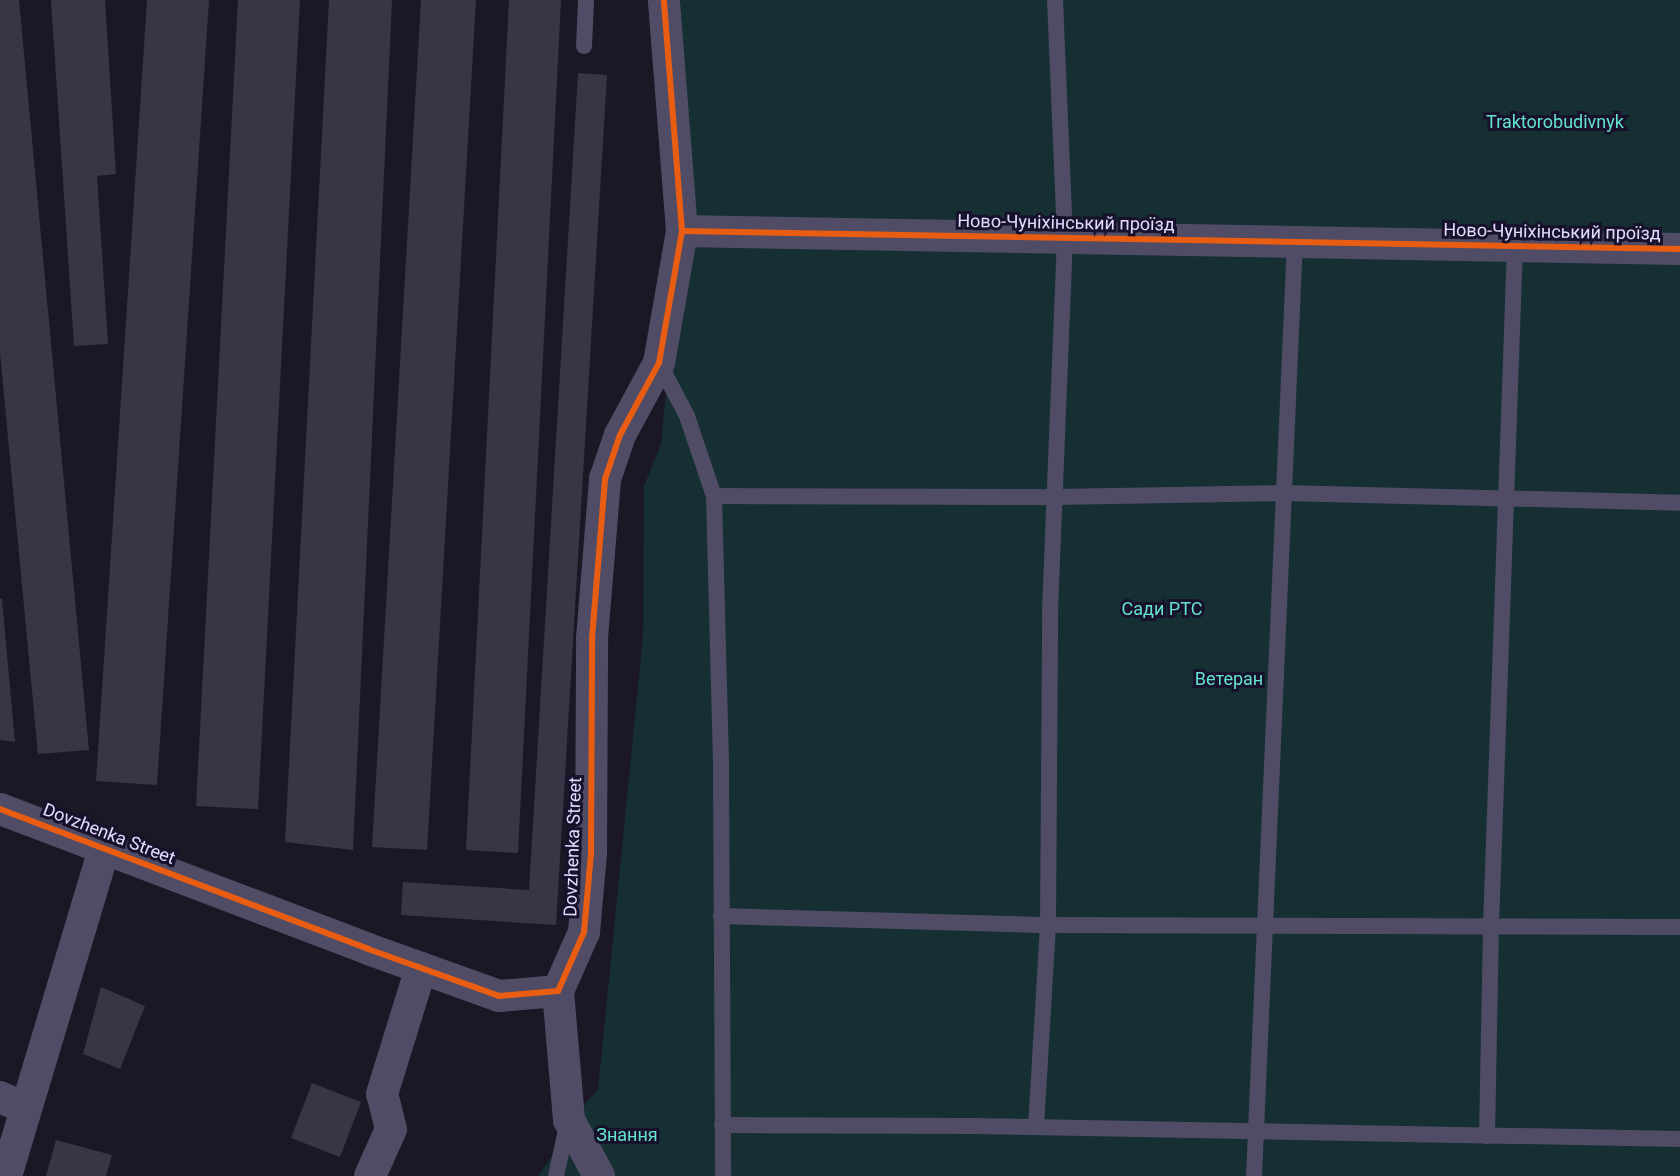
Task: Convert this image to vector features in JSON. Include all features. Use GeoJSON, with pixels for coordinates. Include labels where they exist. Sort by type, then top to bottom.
{"type":"FeatureCollection","features":[{"type":"Feature","properties":{"kind":"street"},"geometry":{"type":"LineString","coordinates":[[664,0],[682,231]]}},
{"type":"Feature","properties":{"kind":"street","name":"Ново-Чуніхінський проїзд"},"geometry":{"type":"LineString","coordinates":[[682,231],[1680,249]]}},
{"type":"Feature","properties":{"kind":"street","name":"Dovzhenka Street"},"geometry":{"type":"LineString","coordinates":[[0,809],[499,996],[558,991],[584,932],[591,854],[592,639],[605,479],[620,435],[659,363],[682,231]]}},
{"type":"Feature","properties":{"kind":"street","name":"Dovzhenka Street"},"geometry":{"type":"LineString","coordinates":[[6,1176],[12,1102],[104,849]]}},
{"type":"Feature","properties":{"kind":"street"},"geometry":{"type":"LineString","coordinates":[[370,1176],[391,1129],[382,1094],[421,968]]}},
{"type":"Feature","properties":{"kind":"street"},"geometry":{"type":"LineString","coordinates":[[558,991],[569,1120],[599,1176]]}},
{"type":"Feature","properties":{"kind":"lane"},"geometry":{"type":"LineString","coordinates":[[584,46],[586,0]]}},
{"type":"Feature","properties":{"kind":"lane"},"geometry":{"type":"LineString","coordinates":[[1036,1127],[1048,925],[1050,611],[1065,238],[1055,0]]}},
{"type":"Feature","properties":{"kind":"lane"},"geometry":{"type":"LineString","coordinates":[[1254,1176],[1295,242]]}},
{"type":"Feature","properties":{"kind":"lane"},"geometry":{"type":"LineString","coordinates":[[1487,1136],[1491,926],[1515,246]]}},
{"type":"Feature","properties":{"kind":"lane"},"geometry":{"type":"LineString","coordinates":[[659,363],[687,416],[714,496],[723,1176]]}},
{"type":"Feature","properties":{"kind":"lane"},"geometry":{"type":"LineString","coordinates":[[714,496],[1055,497],[1284,493],[1507,496],[1680,503]]}},
{"type":"Feature","properties":{"kind":"lane"},"geometry":{"type":"LineString","coordinates":[[721,916],[1048,925],[1680,927]]}},
{"type":"Feature","properties":{"kind":"lane"},"geometry":{"type":"LineString","coordinates":[[556,1176],[569,1120]]}},
{"type":"Feature","properties":{"kind":"lane"},"geometry":{"type":"LineString","coordinates":[[722,1125],[1036,1127],[1680,1139]]}},
{"type":"Feature","properties":{"kind":"green space","name":"Сади РТС"},"geometry":{"type":"Polygon","coordinates":[[[673,0],[1680,0],[1680,1176],[538,1176],[572,1127],[569,1120],[598,1090],[643,636],[644,486],[661,444],[682,231],[673,0]]]}},
{"type":"Feature","properties":{"kind":"building"},"geometry":{"type":"Polygon","coordinates":[[[0,0],[19,0],[89,750],[38,754],[0,353],[0,0]]]}},
{"type":"Feature","properties":{"kind":"building"},"geometry":{"type":"Polygon","coordinates":[[[51,0],[105,0],[116,174],[97,176],[108,344],[74,346],[51,0]]]}},
{"type":"Feature","properties":{"kind":"building"},"geometry":{"type":"Polygon","coordinates":[[[147,0],[209,0],[157,785],[96,781],[147,0]]]}},
{"type":"Feature","properties":{"kind":"building"},"geometry":{"type":"Polygon","coordinates":[[[238,0],[300,0],[258,809],[196,806],[238,0]]]}},
{"type":"Feature","properties":{"kind":"building"},"geometry":{"type":"Polygon","coordinates":[[[329,0],[392,0],[353,850],[285,842],[329,0]]]}},
{"type":"Feature","properties":{"kind":"building"},"geometry":{"type":"Polygon","coordinates":[[[421,0],[476,0],[427,850],[372,847],[421,0]]]}},
{"type":"Feature","properties":{"kind":"building"},"geometry":{"type":"Polygon","coordinates":[[[509,0],[561,0],[518,853],[466,850],[509,0]]]}},
{"type":"Feature","properties":{"kind":"building"},"geometry":{"type":"Polygon","coordinates":[[[578,73],[607,75],[556,925],[401,915],[403,882],[529,890],[578,73]]]}},
{"type":"Feature","properties":{"kind":"building"},"geometry":{"type":"Polygon","coordinates":[[[0,599],[2,599],[15,742],[0,740],[0,599]]]}},
{"type":"Feature","properties":{"kind":"building"},"geometry":{"type":"Polygon","coordinates":[[[101,987],[145,1006],[120,1069],[83,1054],[101,987]]]}},
{"type":"Feature","properties":{"kind":"building"},"geometry":{"type":"Polygon","coordinates":[[[312,1083],[361,1102],[340,1157],[291,1138],[312,1083]]]}},
{"type":"Feature","properties":{"kind":"building"},"geometry":{"type":"Polygon","coordinates":[[[56,1140],[112,1155],[106,1176],[46,1176],[56,1140]]]}},
{"type":"Feature","properties":{"kind":"cycle path"},"geometry":{"type":"LineString","coordinates":[[0,809],[368,949],[499,996],[558,991],[584,932],[591,854],[592,638],[605,479],[620,435],[659,363],[682,231],[664,0]]}},
{"type":"Feature","properties":{"kind":"cycle path"},"geometry":{"type":"LineString","coordinates":[[682,231],[1680,249]]}},
{"type":"Feature","properties":{"kind":"park label","name":"Traktorobudivnyk"},"geometry":{"type":"Point","coordinates":[1555,122]}},
{"type":"Feature","properties":{"kind":"park label","name":"Ветеран"},"geometry":{"type":"Point","coordinates":[1229,679]}},
{"type":"Feature","properties":{"kind":"park label","name":"Знання"},"geometry":{"type":"Point","coordinates":[627,1135]}}]}
